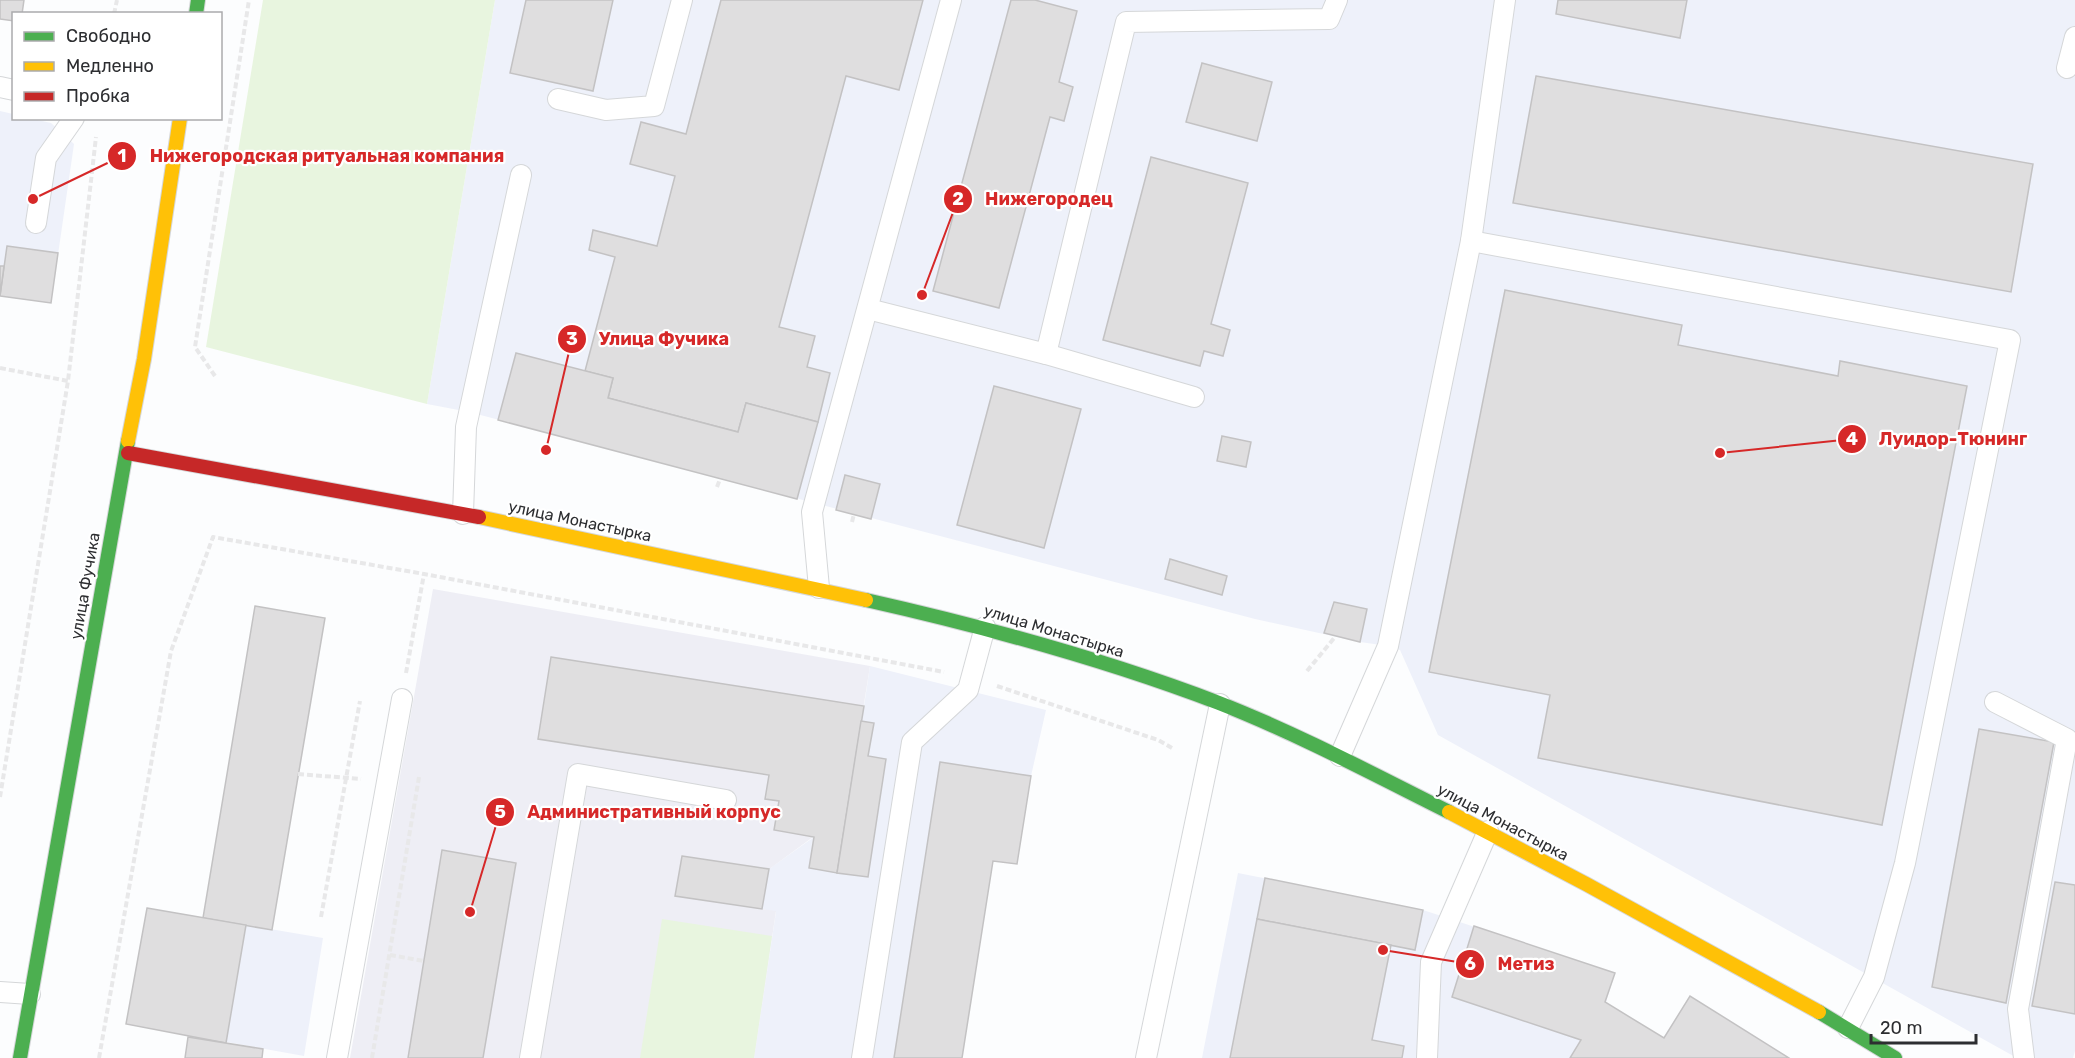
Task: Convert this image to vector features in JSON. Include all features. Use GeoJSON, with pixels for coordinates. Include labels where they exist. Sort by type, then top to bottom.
{"type":"FeatureCollection","features":[{"type":"Feature","properties":{"kind":"street","name":"улица Фучика"},"geometry":{"type":"LineString","coordinates":[[20,1058],[111,532],[128,453],[180,120]]}},
{"type":"Feature","properties":{"kind":"street","name":"улица Монастырка"},"geometry":{"type":"LineString","coordinates":[[128,453],[463,514],[819,588],[985,627],[1100,660],[1220,704],[1340,756],[1488,831],[1848,1028],[1895,1058]]}},
{"type":"Feature","properties":{"kind":"lane"},"geometry":{"type":"LineString","coordinates":[[558,99],[606,110],[654,106],[682,0]]}},
{"type":"Feature","properties":{"kind":"lane"},"geometry":{"type":"LineString","coordinates":[[819,588],[812,512],[951,0]]}},
{"type":"Feature","properties":{"kind":"lane"},"geometry":{"type":"LineString","coordinates":[[1046,354],[1126,22],[1329,19],[1337,0]]}},
{"type":"Feature","properties":{"kind":"lane"},"geometry":{"type":"LineString","coordinates":[[1340,756],[1388,646],[1471,241],[1505,0]]}},
{"type":"Feature","properties":{"kind":"lane"},"geometry":{"type":"LineString","coordinates":[[2067,68],[2075,37]]}},
{"type":"Feature","properties":{"kind":"lane"},"geometry":{"type":"LineString","coordinates":[[36,223],[46,158],[73,120]]}},
{"type":"Feature","properties":{"kind":"lane"},"geometry":{"type":"LineString","coordinates":[[463,514],[466,427],[521,175]]}},
{"type":"Feature","properties":{"kind":"lane"},"geometry":{"type":"LineString","coordinates":[[1471,241],[2010,340],[1905,862],[1874,977],[1848,1028]]}},
{"type":"Feature","properties":{"kind":"lane"},"geometry":{"type":"LineString","coordinates":[[868,309],[1046,354],[1194,397]]}},
{"type":"Feature","properties":{"kind":"lane"},"geometry":{"type":"LineString","coordinates":[[862,1058],[912,742],[968,690],[985,627]]}},
{"type":"Feature","properties":{"kind":"lane"},"geometry":{"type":"LineString","coordinates":[[337,1058],[402,699]]}},
{"type":"Feature","properties":{"kind":"lane"},"geometry":{"type":"LineString","coordinates":[[1995,702],[2067,739],[2018,1009],[2024,1058]]}},
{"type":"Feature","properties":{"kind":"lane"},"geometry":{"type":"LineString","coordinates":[[1146,1058],[1220,704]]}},
{"type":"Feature","properties":{"kind":"lane"},"geometry":{"type":"LineString","coordinates":[[530,1058],[578,774],[726,800]]}},
{"type":"Feature","properties":{"kind":"lane"},"geometry":{"type":"LineString","coordinates":[[1427,1058],[1431,962],[1488,831]]}},
{"type":"Feature","properties":{"kind":"lane"},"geometry":{"type":"LineString","coordinates":[[0,992],[30,994]]}},
{"type":"Feature","properties":{"kind":"path"},"geometry":{"type":"LineString","coordinates":[[215,376],[195,347],[249,0]]}},
{"type":"Feature","properties":{"kind":"path"},"geometry":{"type":"LineString","coordinates":[[0,797],[68,381],[97,130]]}},
{"type":"Feature","properties":{"kind":"path"},"geometry":{"type":"LineString","coordinates":[[0,369],[68,381]]}},
{"type":"Feature","properties":{"kind":"path"},"geometry":{"type":"LineString","coordinates":[[717,487],[720,478]]}},
{"type":"Feature","properties":{"kind":"path"},"geometry":{"type":"LineString","coordinates":[[852,522],[854,514]]}},
{"type":"Feature","properties":{"kind":"path"},"geometry":{"type":"LineString","coordinates":[[99,1058],[171,651],[213,537],[424,574],[972,678],[1158,740],[1172,748]]}},
{"type":"Feature","properties":{"kind":"path"},"geometry":{"type":"LineString","coordinates":[[402,699],[424,574]]}},
{"type":"Feature","properties":{"kind":"path"},"geometry":{"type":"LineString","coordinates":[[1307,671],[1335,637]]}},
{"type":"Feature","properties":{"kind":"path"},"geometry":{"type":"LineString","coordinates":[[321,917],[360,701]]}},
{"type":"Feature","properties":{"kind":"path"},"geometry":{"type":"LineString","coordinates":[[298,774],[386,782]]}},
{"type":"Feature","properties":{"kind":"path"},"geometry":{"type":"LineString","coordinates":[[372,1058],[419,777]]}},
{"type":"Feature","properties":{"kind":"path"},"geometry":{"type":"LineString","coordinates":[[379,953],[424,961]]}},
{"type":"Feature","properties":{"kind":"shaded area"},"geometry":{"type":"Polygon","coordinates":[[[495,0],[2075,0],[2075,1051],[2073,1058],[2017,1058],[1438,735],[1400,650],[1255,619],[469,412],[427,404],[495,0]]]}},
{"type":"Feature","properties":{"kind":"shaded area"},"geometry":{"type":"Polygon","coordinates":[[[0,111],[12,114],[12,120],[38,120],[51,123],[74,144],[51,303],[0,296],[0,111]]]}},
{"type":"Feature","properties":{"kind":"shaded area"},"geometry":{"type":"Polygon","coordinates":[[[433,589],[870,666],[837,873],[809,868],[813,837],[768,870],[762,909],[776,911],[754,1058],[350,1058],[433,589]]]}},
{"type":"Feature","properties":{"kind":"shaded area"},"geometry":{"type":"Polygon","coordinates":[[[870,666],[1046,710],[1031,776],[1017,864],[993,861],[962,1058],[754,1058],[776,912],[762,909],[769,869],[814,837],[864,706],[870,666]]]}},
{"type":"Feature","properties":{"kind":"shaded area"},"geometry":{"type":"Polygon","coordinates":[[[1238,873],[1423,910],[1615,973],[1606,1002],[1663,1038],[1690,996],[1789,1058],[1202,1058],[1238,873]]]}},
{"type":"Feature","properties":{"kind":"shaded area"},"geometry":{"type":"Polygon","coordinates":[[[147,908],[323,938],[304,1056],[126,1024],[147,908]]]}},
{"type":"Feature","properties":{"kind":"green space"},"geometry":{"type":"Polygon","coordinates":[[[263,0],[495,0],[427,404],[206,347],[263,0]]]}},
{"type":"Feature","properties":{"kind":"green space"},"geometry":{"type":"Polygon","coordinates":[[[662,919],[772,936],[754,1058],[640,1058],[662,919]]]}},
{"type":"Feature","properties":{"kind":"building"},"geometry":{"type":"Polygon","coordinates":[[[0,0],[24,0],[22,12],[12,12],[12,21],[0,19],[0,0]]]}},
{"type":"Feature","properties":{"kind":"building"},"geometry":{"type":"Polygon","coordinates":[[[526,0],[613,0],[593,91],[510,73],[526,0]]]}},
{"type":"Feature","properties":{"kind":"building"},"geometry":{"type":"Polygon","coordinates":[[[721,0],[923,0],[899,90],[846,76],[779,327],[815,336],[807,367],[830,373],[818,422],[746,403],[738,432],[608,398],[613,378],[585,371],[615,257],[589,250],[593,230],[657,246],[675,176],[630,164],[641,122],[686,134],[721,0]]]}},
{"type":"Feature","properties":{"kind":"building"},"geometry":{"type":"Polygon","coordinates":[[[1011,0],[1035,0],[1077,11],[1059,82],[1073,87],[1064,121],[1050,117],[999,308],[933,291],[1011,0]]]}},
{"type":"Feature","properties":{"kind":"building"},"geometry":{"type":"Polygon","coordinates":[[[1558,0],[1687,0],[1680,38],[1556,14],[1558,0]]]}},
{"type":"Feature","properties":{"kind":"building"},"geometry":{"type":"Polygon","coordinates":[[[1202,63],[1272,82],[1257,141],[1186,122],[1202,63]]]}},
{"type":"Feature","properties":{"kind":"building"},"geometry":{"type":"Polygon","coordinates":[[[1536,76],[2033,164],[2011,292],[1513,203],[1536,76]]]}},
{"type":"Feature","properties":{"kind":"building"},"geometry":{"type":"Polygon","coordinates":[[[1151,157],[1248,183],[1211,324],[1230,330],[1223,356],[1204,351],[1200,366],[1103,340],[1151,157]]]}},
{"type":"Feature","properties":{"kind":"building"},"geometry":{"type":"Polygon","coordinates":[[[7,246],[58,253],[51,303],[0,296],[7,246]]]}},
{"type":"Feature","properties":{"kind":"building"},"geometry":{"type":"Polygon","coordinates":[[[0,266],[4,266],[0,296],[0,266]]]}},
{"type":"Feature","properties":{"kind":"building"},"geometry":{"type":"Polygon","coordinates":[[[1505,290],[1682,325],[1678,345],[1838,376],[1840,361],[1967,386],[1882,825],[1538,758],[1550,695],[1429,672],[1505,290]]]}},
{"type":"Feature","properties":{"kind":"building"},"geometry":{"type":"Polygon","coordinates":[[[516,353],[613,378],[608,398],[738,432],[746,403],[818,422],[797,499],[498,420],[516,353]]]}},
{"type":"Feature","properties":{"kind":"building"},"geometry":{"type":"Polygon","coordinates":[[[994,386],[1081,409],[1044,548],[957,525],[994,386]]]}},
{"type":"Feature","properties":{"kind":"building"},"geometry":{"type":"Polygon","coordinates":[[[1222,436],[1251,442],[1246,467],[1217,461],[1222,436]]]}},
{"type":"Feature","properties":{"kind":"building"},"geometry":{"type":"Polygon","coordinates":[[[845,475],[880,484],[871,519],[836,510],[845,475]]]}},
{"type":"Feature","properties":{"kind":"building"},"geometry":{"type":"Polygon","coordinates":[[[1170,559],[1227,576],[1222,595],[1165,579],[1170,559]]]}},
{"type":"Feature","properties":{"kind":"building"},"geometry":{"type":"Polygon","coordinates":[[[1334,602],[1367,609],[1360,642],[1324,633],[1334,602]]]}},
{"type":"Feature","properties":{"kind":"building"},"geometry":{"type":"Polygon","coordinates":[[[255,606],[325,618],[272,930],[203,918],[255,606]]]}},
{"type":"Feature","properties":{"kind":"building"},"geometry":{"type":"Polygon","coordinates":[[[551,657],[864,706],[837,873],[809,868],[814,837],[774,830],[779,801],[765,799],[769,775],[538,739],[551,657]]]}},
{"type":"Feature","properties":{"kind":"building"},"geometry":{"type":"Polygon","coordinates":[[[861,721],[874,723],[868,756],[886,759],[868,877],[837,873],[861,721]]]}},
{"type":"Feature","properties":{"kind":"building"},"geometry":{"type":"Polygon","coordinates":[[[1979,729],[2054,742],[2006,1003],[1932,987],[1979,729]]]}},
{"type":"Feature","properties":{"kind":"building"},"geometry":{"type":"Polygon","coordinates":[[[940,762],[1031,776],[1017,864],[993,861],[962,1058],[894,1058],[940,762]]]}},
{"type":"Feature","properties":{"kind":"building"},"geometry":{"type":"Polygon","coordinates":[[[442,850],[516,863],[483,1058],[408,1058],[442,850]]]}},
{"type":"Feature","properties":{"kind":"building"},"geometry":{"type":"Polygon","coordinates":[[[682,856],[769,869],[762,909],[675,896],[682,856]]]}},
{"type":"Feature","properties":{"kind":"building"},"geometry":{"type":"Polygon","coordinates":[[[1265,878],[1423,910],[1415,950],[1257,919],[1265,878]]]}},
{"type":"Feature","properties":{"kind":"building"},"geometry":{"type":"Polygon","coordinates":[[[2055,882],[2075,885],[2075,1014],[2032,1006],[2055,882]]]}},
{"type":"Feature","properties":{"kind":"building"},"geometry":{"type":"Polygon","coordinates":[[[147,908],[246,925],[226,1043],[126,1024],[147,908]]]}},
{"type":"Feature","properties":{"kind":"building"},"geometry":{"type":"Polygon","coordinates":[[[1257,919],[1391,945],[1372,1040],[1404,1046],[1402,1058],[1230,1058],[1257,919]]]}},
{"type":"Feature","properties":{"kind":"building"},"geometry":{"type":"Polygon","coordinates":[[[1474,926],[1615,973],[1605,1002],[1664,1038],[1690,996],[1789,1058],[1570,1058],[1581,1040],[1452,997],[1474,926]]]}},
{"type":"Feature","properties":{"kind":"building"},"geometry":{"type":"Polygon","coordinates":[[[188,1037],[263,1049],[262,1058],[185,1058],[188,1037]]]}},
{"type":"Feature","properties":{"kind":"traffic: fast"},"geometry":{"type":"LineString","coordinates":[[196,12],[198,0]]}},
{"type":"Feature","properties":{"kind":"traffic: fast"},"geometry":{"type":"LineString","coordinates":[[20,1058],[128,441]]}},
{"type":"Feature","properties":{"kind":"traffic: fast"},"geometry":{"type":"LineString","coordinates":[[866,600],[1044,645],[1176,687],[1278,728],[1449,812]]}},
{"type":"Feature","properties":{"kind":"traffic: fast"},"geometry":{"type":"LineString","coordinates":[[1819,1012],[1895,1058]]}},
{"type":"Feature","properties":{"kind":"traffic: slow"},"geometry":{"type":"LineString","coordinates":[[128,441],[144,359],[180,120]]}},
{"type":"Feature","properties":{"kind":"traffic: slow"},"geometry":{"type":"LineString","coordinates":[[479,517],[866,600]]}},
{"type":"Feature","properties":{"kind":"traffic: slow"},"geometry":{"type":"LineString","coordinates":[[1449,812],[1586,884],[1819,1012]]}},
{"type":"Feature","properties":{"kind":"traffic: jam"},"geometry":{"type":"LineString","coordinates":[[128,453],[479,517]]}},
{"type":"Feature","properties":{"kind":"place","name":"Нижегородская ритуальная компания"},"geometry":{"type":"Point","coordinates":[33,199]}},
{"type":"Feature","properties":{"kind":"place","name":"Нижегородец"},"geometry":{"type":"Point","coordinates":[922,295]}},
{"type":"Feature","properties":{"kind":"place","name":"Улица Фучика"},"geometry":{"type":"Point","coordinates":[546,450]}},
{"type":"Feature","properties":{"kind":"place","name":"Луидор-Тюнинг"},"geometry":{"type":"Point","coordinates":[1720,453]}},
{"type":"Feature","properties":{"kind":"place","name":"Административный корпус"},"geometry":{"type":"Point","coordinates":[470,912]}},
{"type":"Feature","properties":{"kind":"place","name":"Метиз"},"geometry":{"type":"Point","coordinates":[1383,950]}}]}
